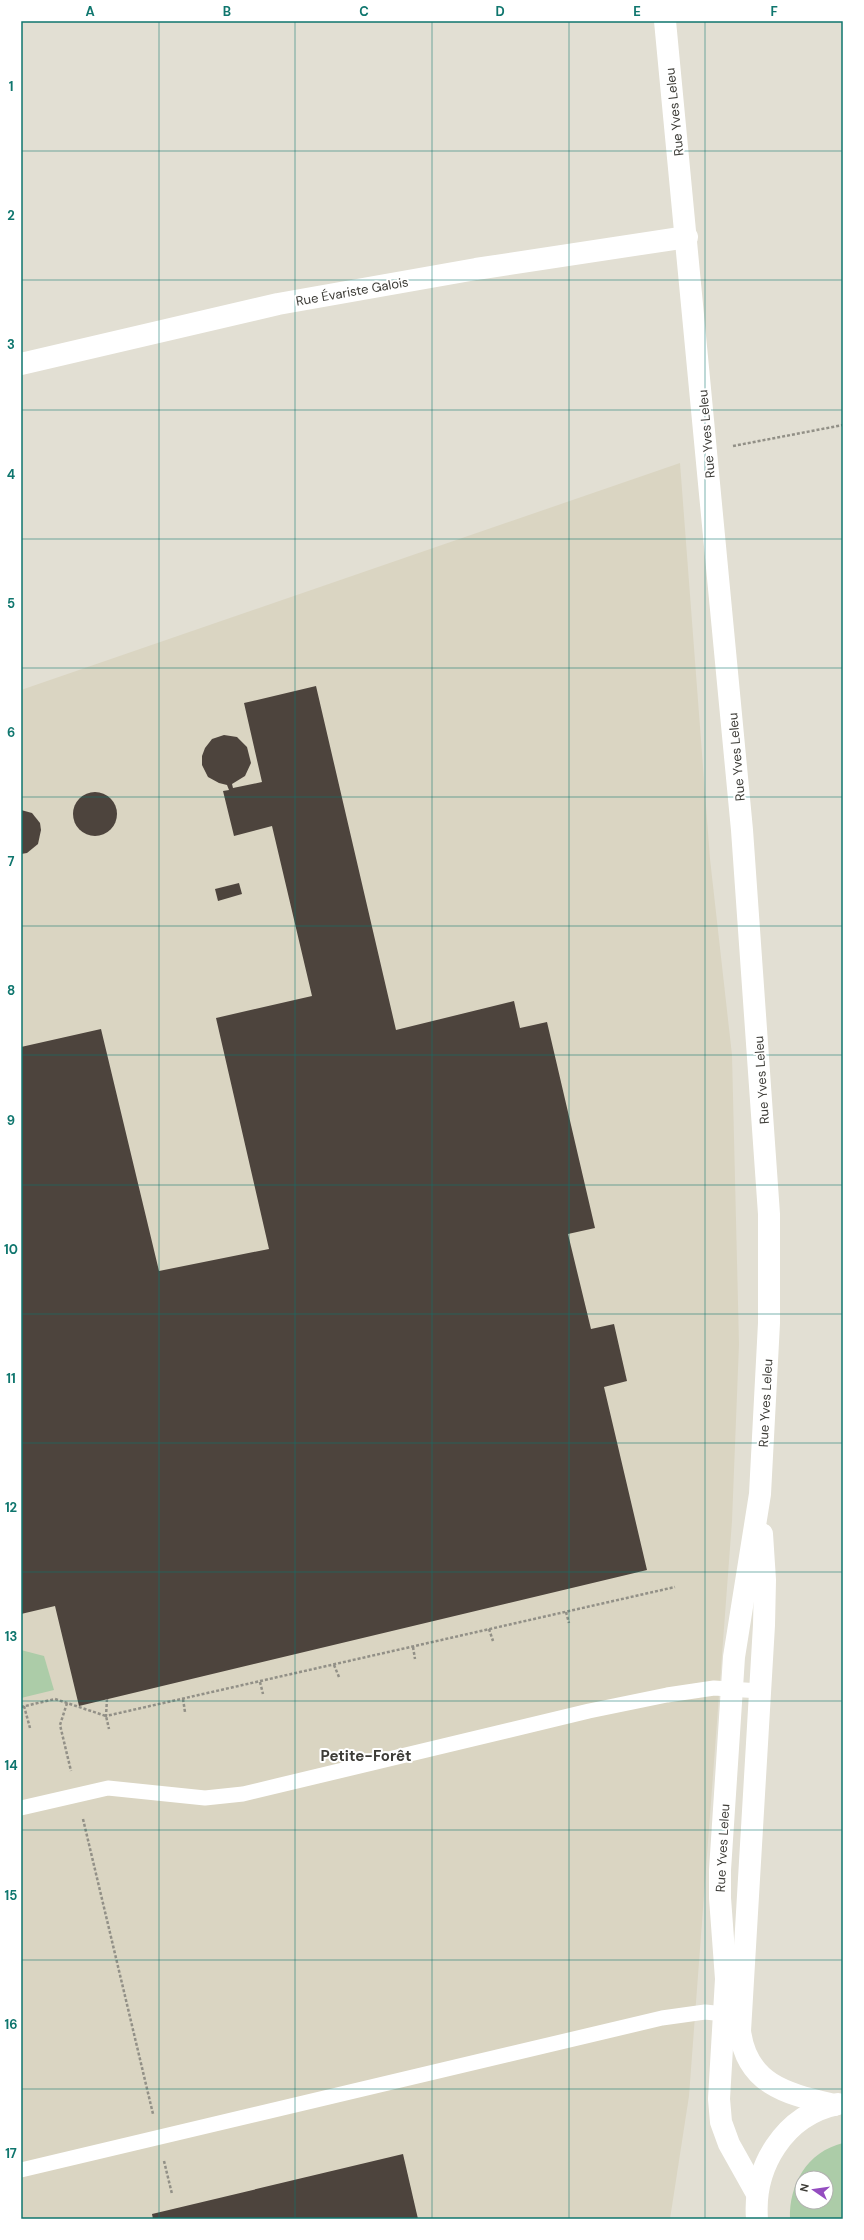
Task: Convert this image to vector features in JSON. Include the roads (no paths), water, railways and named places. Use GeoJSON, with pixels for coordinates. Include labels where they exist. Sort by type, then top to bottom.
{"type":"FeatureCollection","features":[{"type":"Feature","properties":{"kind":"street","name":"Rue Yves Leleu"},"geometry":{"type":"LineString","coordinates":[[665,21],[687,237],[742,830],[769,1206],[769,1323],[760,1494],[736,1640],[720,1870],[720,1898],[726,1979],[733,2014],[740,2031],[744,2050],[752,2066],[759,2074],[784,2091],[839,2104]]}},
{"type":"Feature","properties":{"kind":"street","name":"Rue Évariste Galois"},"geometry":{"type":"LineString","coordinates":[[21,364],[240,312],[302,299],[476,269],[687,237]]}},
{"type":"Feature","properties":{"kind":"street","name":"Rue Yves Leleu"},"geometry":{"type":"LineString","coordinates":[[757,2194],[729,2144],[721,2122],[719,2099],[733,2014],[760,1691],[765,1580],[760,1494]]}},
{"type":"Feature","properties":{"kind":"street"},"geometry":{"type":"LineString","coordinates":[[757,2219],[757,2194],[764,2166],[773,2149],[785,2134],[808,2116],[839,2104]]}},
{"type":"Feature","properties":{"kind":"lane"},"geometry":{"type":"LineString","coordinates":[[21,1808],[108,1788],[205,1798],[243,1794],[589,1711],[703,1689],[760,1691]]}},
{"type":"Feature","properties":{"kind":"lane"},"geometry":{"type":"LineString","coordinates":[[21,2170],[662,2018],[705,2012],[733,2014]]}},
{"type":"Feature","properties":{"kind":"district","name":"Petite-Forêt"},"geometry":{"type":"Point","coordinates":[366,1756]}}]}
